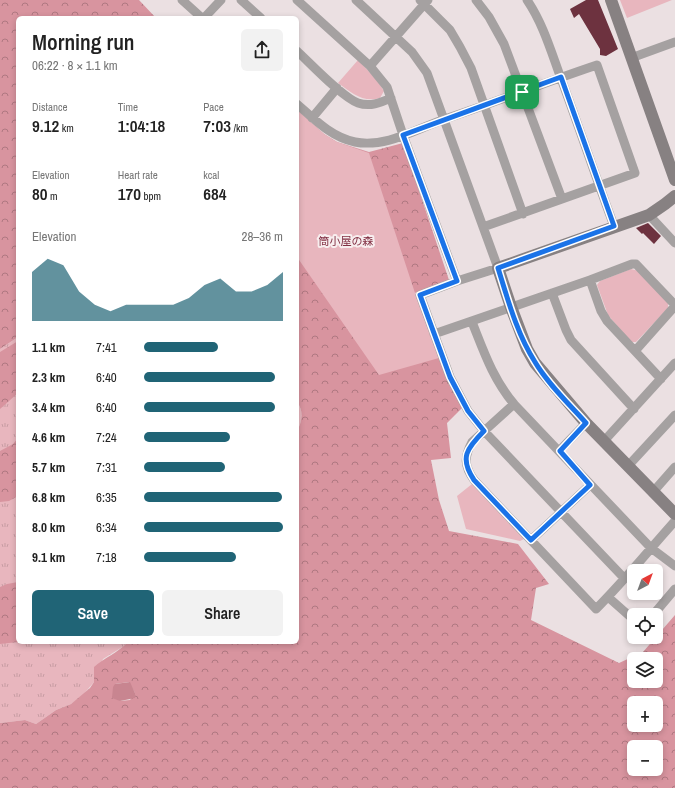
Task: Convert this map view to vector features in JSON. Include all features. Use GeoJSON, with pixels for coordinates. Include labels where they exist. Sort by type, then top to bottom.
{"type":"FeatureCollection","features":[{"type":"Feature","properties":{"kind":"street"},"geometry":{"type":"LineString","coordinates":[[182,0],[201,16]]}},
{"type":"Feature","properties":{"kind":"street"},"geometry":{"type":"LineString","coordinates":[[205,16],[221,0]]}},
{"type":"Feature","properties":{"kind":"street"},"geometry":{"type":"LineString","coordinates":[[241,0],[259,16]]}},
{"type":"Feature","properties":{"kind":"street"},"geometry":{"type":"LineString","coordinates":[[297,0],[370,66],[387,87],[403,135],[457,281]]}},
{"type":"Feature","properties":{"kind":"street"},"geometry":{"type":"LineString","coordinates":[[356,0],[412,52],[427,73],[498,268],[510,307],[527,349],[535,364],[586,423],[675,514]]}},
{"type":"Feature","properties":{"kind":"street"},"geometry":{"type":"LineString","coordinates":[[476,0],[489,17],[504,44],[562,199]]}},
{"type":"Feature","properties":{"kind":"street"},"geometry":{"type":"LineString","coordinates":[[527,0],[544,33],[561,77],[614,226]]}},
{"type":"Feature","properties":{"kind":"street"},"geometry":{"type":"LineString","coordinates":[[611,0],[675,180]]}},
{"type":"Feature","properties":{"kind":"street"},"geometry":{"type":"LineString","coordinates":[[370,66],[424,1],[450,30],[471,68],[523,214]]}},
{"type":"Feature","properties":{"kind":"street"},"geometry":{"type":"LineString","coordinates":[[631,58],[674,44]]}},
{"type":"Feature","properties":{"kind":"street"},"geometry":{"type":"LineString","coordinates":[[299,53],[352,100],[366,104],[375,104],[391,98]]}},
{"type":"Feature","properties":{"kind":"street"},"geometry":{"type":"LineString","coordinates":[[299,106],[312,118],[341,138],[355,142],[386,142],[597,65],[635,173],[483,227]]}},
{"type":"Feature","properties":{"kind":"street"},"geometry":{"type":"LineString","coordinates":[[312,118],[337,88]]}},
{"type":"Feature","properties":{"kind":"street"},"geometry":{"type":"LineString","coordinates":[[624,578],[484,431],[468,411],[450,377],[420,295],[649,214],[666,204],[675,196]]}},
{"type":"Feature","properties":{"kind":"street"},"geometry":{"type":"LineString","coordinates":[[649,214],[675,243]]}},
{"type":"Feature","properties":{"kind":"street"},"geometry":{"type":"LineString","coordinates":[[434,334],[472,322],[632,264],[636,264],[675,306],[635,352]]}},
{"type":"Feature","properties":{"kind":"street"},"geometry":{"type":"LineString","coordinates":[[590,280],[601,311],[607,321],[661,379]]}},
{"type":"Feature","properties":{"kind":"street"},"geometry":{"type":"LineString","coordinates":[[552,293],[571,340],[634,409]]}},
{"type":"Feature","properties":{"kind":"street"},"geometry":{"type":"LineString","coordinates":[[472,322],[489,367],[514,404],[651,548],[675,566]]}},
{"type":"Feature","properties":{"kind":"street"},"geometry":{"type":"LineString","coordinates":[[604,440],[675,363]]}},
{"type":"Feature","properties":{"kind":"street"},"geometry":{"type":"LineString","coordinates":[[514,404],[472,442],[466,458],[467,469],[474,480],[596,608],[608,597],[675,521]]}},
{"type":"Feature","properties":{"kind":"street"},"geometry":{"type":"LineString","coordinates":[[628,466],[675,415]]}},
{"type":"Feature","properties":{"kind":"street"},"geometry":{"type":"LineString","coordinates":[[560,451],[586,423]]}},
{"type":"Feature","properties":{"kind":"street"},"geometry":{"type":"LineString","coordinates":[[652,492],[675,467]]}},
{"type":"Feature","properties":{"kind":"street"},"geometry":{"type":"LineString","coordinates":[[531,540],[590,485]]}},
{"type":"Feature","properties":{"kind":"street"},"geometry":{"type":"LineString","coordinates":[[659,608],[675,589]]}},
{"type":"Feature","properties":{"kind":"street"},"geometry":{"type":"LineString","coordinates":[[608,597],[627,614]]}},
{"type":"Feature","properties":{"kind":"green space"},"geometry":{"type":"Polygon","coordinates":[[[0,0],[139,0],[154,16],[16,16],[16,338],[0,349],[0,0]]]}},
{"type":"Feature","properties":{"kind":"green space"},"geometry":{"type":"Polygon","coordinates":[[[620,0],[672,0],[627,18],[620,0]]]}},
{"type":"Feature","properties":{"kind":"green space"},"geometry":{"type":"Polygon","coordinates":[[[358,60],[376,79],[384,91],[380,98],[363,98],[338,83],[358,60]]]}},
{"type":"Feature","properties":{"kind":"green space"},"geometry":{"type":"Polygon","coordinates":[[[299,112],[324,134],[337,142],[369,152],[403,143],[449,280],[415,293],[439,358],[462,408],[447,423],[451,458],[431,460],[439,500],[449,531],[518,544],[549,584],[536,588],[531,620],[619,663],[627,659],[627,688],[663,688],[663,652],[643,652],[650,644],[663,644],[663,629],[675,615],[675,788],[0,788],[0,723],[25,720],[36,724],[56,710],[71,704],[90,688],[94,682],[94,667],[126,644],[299,644],[299,426],[302,416],[299,405],[299,112]],[[129,682],[115,684],[120,701],[130,700],[135,693],[129,682]]]}},
{"type":"Feature","properties":{"kind":"green space","name":"筒小屋の森"},"geometry":{"type":"Polygon","coordinates":[[[299,112],[324,134],[337,142],[369,153],[415,293],[439,358],[379,375],[299,260],[299,112]]]}},
{"type":"Feature","properties":{"kind":"green space"},"geometry":{"type":"Polygon","coordinates":[[[631,269],[639,271],[668,302],[668,308],[636,342],[631,342],[608,315],[597,285],[600,281],[631,269]]]}},
{"type":"Feature","properties":{"kind":"green space"},"geometry":{"type":"Polygon","coordinates":[[[16,338],[16,644],[126,644],[103,659],[94,682],[82,696],[71,704],[56,710],[36,724],[25,720],[0,723],[0,349],[16,338]]]}},
{"type":"Feature","properties":{"kind":"green space"},"geometry":{"type":"Polygon","coordinates":[[[16,342],[16,395],[0,409],[0,352],[16,342]]]}},
{"type":"Feature","properties":{"kind":"green space"},"geometry":{"type":"Polygon","coordinates":[[[299,405],[302,416],[299,426],[299,405]]]}},
{"type":"Feature","properties":{"kind":"green space"},"geometry":{"type":"Polygon","coordinates":[[[16,440],[16,497],[9,501],[0,502],[0,451],[13,444],[16,440]]]}},
{"type":"Feature","properties":{"kind":"green space"},"geometry":{"type":"Polygon","coordinates":[[[472,484],[524,539],[520,541],[466,529],[457,496],[472,484]]]}},
{"type":"Feature","properties":{"kind":"green space"},"geometry":{"type":"Polygon","coordinates":[[[16,582],[16,642],[0,644],[0,587],[16,582]]]}},
{"type":"Feature","properties":{"kind":"shaded area"},"geometry":{"type":"Polygon","coordinates":[[[130,682],[135,693],[135,698],[120,701],[112,698],[113,687],[115,684],[130,682]]]}},
{"type":"Feature","properties":{"kind":"building"},"geometry":{"type":"Polygon","coordinates":[[[586,0],[598,0],[618,49],[606,56],[600,55],[600,49],[579,14],[574,18],[570,9],[586,0]]]}},
{"type":"Feature","properties":{"kind":"building"},"geometry":{"type":"Polygon","coordinates":[[[648,223],[661,236],[654,244],[636,228],[648,223]]]}},
{"type":"Feature","properties":{"kind":"route"},"geometry":{"type":"LineString","coordinates":[[561,77],[614,226],[498,268],[510,307],[527,349],[535,364],[586,423],[560,451],[590,485],[531,540],[474,480],[467,469],[466,458],[468,450],[472,442],[484,431],[468,411],[450,377],[420,295],[457,281],[403,135],[522,92],[561,77]]}}]}
